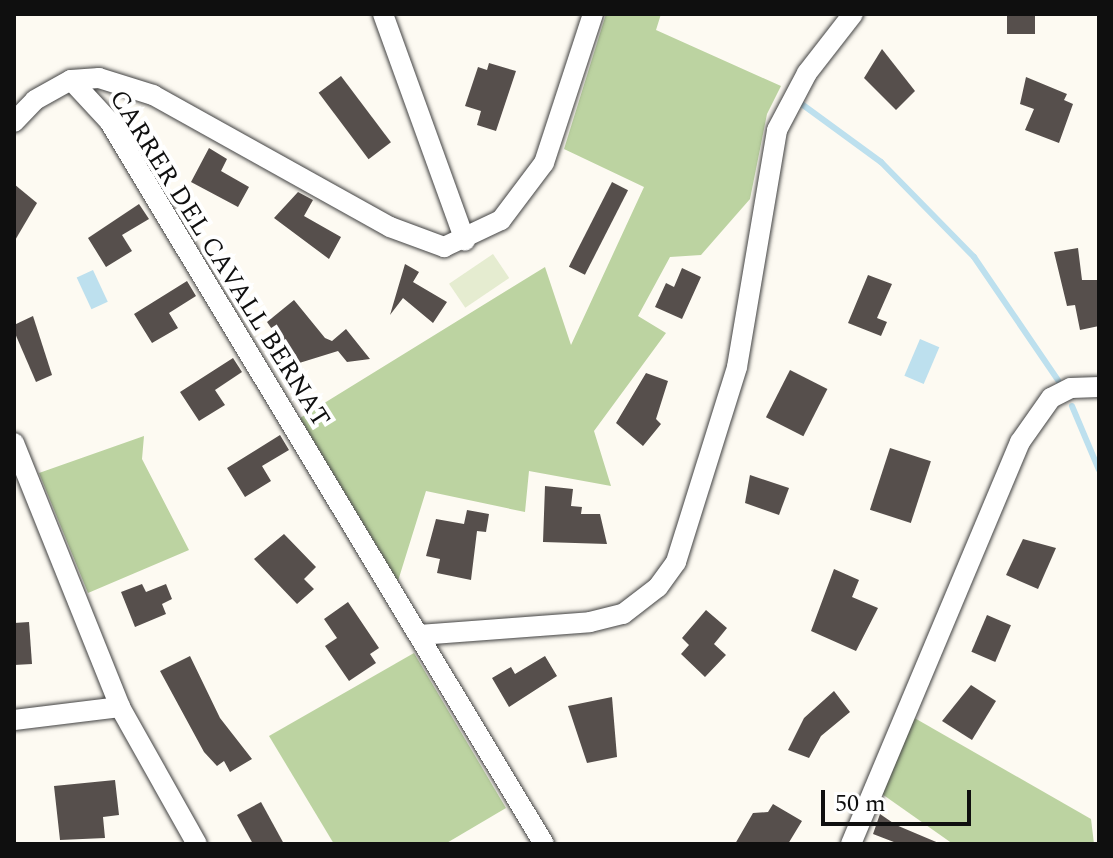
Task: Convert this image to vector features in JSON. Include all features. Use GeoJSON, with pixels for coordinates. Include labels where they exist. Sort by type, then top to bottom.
{"type":"FeatureCollection","features":[{"type":"Feature","properties":{"kind":"street"},"geometry":{"type":"LineString","coordinates":[[383,14],[465,241],[501,220],[544,163],[593,14]]}},
{"type":"Feature","properties":{"kind":"street"},"geometry":{"type":"LineString","coordinates":[[419,635],[590,622],[623,614],[658,587],[676,562],[737,367],[777,130],[807,73],[853,14]]}},
{"type":"Feature","properties":{"kind":"street","name":"CARRER DEL CAVALL BERNAT"},"geometry":{"type":"LineString","coordinates":[[71,80],[99,78],[153,95],[390,227],[433,246],[465,241]]}},
{"type":"Feature","properties":{"kind":"street"},"geometry":{"type":"LineString","coordinates":[[14,122],[35,100],[71,80]]}},
{"type":"Feature","properties":{"kind":"street","name":"CARRER DEL CAVALL BERNAT"},"geometry":{"type":"LineString","coordinates":[[71,80],[109,121],[544,844]]}},
{"type":"Feature","properties":{"kind":"street"},"geometry":{"type":"LineString","coordinates":[[851,844],[906,700],[1020,442],[1051,398],[1071,388],[1099,387]]}},
{"type":"Feature","properties":{"kind":"street"},"geometry":{"type":"LineString","coordinates":[[14,443],[120,707],[197,844]]}},
{"type":"Feature","properties":{"kind":"street"},"geometry":{"type":"LineString","coordinates":[[14,720],[120,707]]}},
{"type":"Feature","properties":{"kind":"green space"},"geometry":{"type":"Polygon","coordinates":[[[606,14],[661,14],[656,30],[781,86],[767,114],[750,199],[701,255],[670,257],[638,316],[666,333],[594,431],[611,486],[529,471],[525,512],[426,491],[398,581],[300,418],[545,267],[571,345],[644,187],[564,149],[606,14]]]}},
{"type":"Feature","properties":{"kind":"green space"},"geometry":{"type":"Polygon","coordinates":[[[493,254],[509,278],[465,308],[449,284],[493,254]]]}},
{"type":"Feature","properties":{"kind":"green space"},"geometry":{"type":"Polygon","coordinates":[[[144,436],[142,459],[189,550],[88,593],[39,473],[144,436]]]}},
{"type":"Feature","properties":{"kind":"green space"},"geometry":{"type":"Polygon","coordinates":[[[414,653],[506,808],[445,844],[334,844],[269,736],[414,653]]]}},
{"type":"Feature","properties":{"kind":"green space"},"geometry":{"type":"Polygon","coordinates":[[[911,716],[1091,819],[1094,844],[953,844],[882,794],[911,716]]]}},
{"type":"Feature","properties":{"kind":"water"},"geometry":{"type":"Polygon","coordinates":[[[93,270],[108,302],[91,309],[77,278],[93,270]]]}},
{"type":"Feature","properties":{"kind":"water"},"geometry":{"type":"Polygon","coordinates":[[[920,339],[939,347],[924,384],[904,376],[920,339]]]}},
{"type":"Feature","properties":{"kind":"building"},"geometry":{"type":"Polygon","coordinates":[[[1007,14],[1035,14],[1035,34],[1007,34],[1007,14]]]}},
{"type":"Feature","properties":{"kind":"building"},"geometry":{"type":"Polygon","coordinates":[[[882,49],[915,91],[896,110],[864,78],[882,49]]]}},
{"type":"Feature","properties":{"kind":"building"},"geometry":{"type":"Polygon","coordinates":[[[489,63],[516,71],[496,131],[477,125],[481,111],[465,106],[478,67],[487,70],[489,63]]]}},
{"type":"Feature","properties":{"kind":"building"},"geometry":{"type":"Polygon","coordinates":[[[341,76],[391,142],[369,159],[319,93],[341,76]]]}},
{"type":"Feature","properties":{"kind":"building"},"geometry":{"type":"Polygon","coordinates":[[[1026,77],[1067,94],[1064,100],[1073,104],[1059,143],[1025,130],[1034,109],[1020,104],[1026,77]]]}},
{"type":"Feature","properties":{"kind":"building"},"geometry":{"type":"Polygon","coordinates":[[[209,148],[227,159],[221,171],[249,187],[238,207],[191,182],[209,148]]]}},
{"type":"Feature","properties":{"kind":"building"},"geometry":{"type":"Polygon","coordinates":[[[612,182],[628,190],[585,275],[569,267],[612,182]]]}},
{"type":"Feature","properties":{"kind":"building"},"geometry":{"type":"Polygon","coordinates":[[[14,184],[37,203],[14,242],[14,184]]]}},
{"type":"Feature","properties":{"kind":"building"},"geometry":{"type":"Polygon","coordinates":[[[298,192],[313,200],[304,216],[341,237],[329,259],[274,218],[298,192]]]}},
{"type":"Feature","properties":{"kind":"building"},"geometry":{"type":"Polygon","coordinates":[[[139,204],[149,219],[122,235],[132,251],[106,267],[88,238],[139,204]]]}},
{"type":"Feature","properties":{"kind":"building"},"geometry":{"type":"Polygon","coordinates":[[[1078,248],[1082,280],[1099,280],[1099,326],[1080,330],[1075,305],[1067,306],[1054,252],[1078,248]]]}},
{"type":"Feature","properties":{"kind":"building"},"geometry":{"type":"Polygon","coordinates":[[[405,264],[419,272],[413,282],[447,302],[433,323],[403,298],[390,315],[405,264]]]}},
{"type":"Feature","properties":{"kind":"building"},"geometry":{"type":"Polygon","coordinates":[[[682,268],[701,277],[682,319],[655,307],[666,283],[674,287],[682,268]]]}},
{"type":"Feature","properties":{"kind":"building"},"geometry":{"type":"Polygon","coordinates":[[[868,275],[892,284],[877,318],[887,322],[881,336],[848,323],[868,275]]]}},
{"type":"Feature","properties":{"kind":"building"},"geometry":{"type":"Polygon","coordinates":[[[187,281],[196,296],[169,313],[178,328],[152,343],[134,314],[187,281]]]}},
{"type":"Feature","properties":{"kind":"building"},"geometry":{"type":"Polygon","coordinates":[[[294,300],[325,338],[332,341],[346,329],[370,359],[347,362],[338,351],[296,364],[267,322],[294,300]]]}},
{"type":"Feature","properties":{"kind":"building"},"geometry":{"type":"Polygon","coordinates":[[[33,316],[52,375],[36,382],[14,331],[14,325],[33,316]]]}},
{"type":"Feature","properties":{"kind":"building"},"geometry":{"type":"Polygon","coordinates":[[[233,358],[242,372],[215,390],[225,405],[199,421],[180,392],[233,358]]]}},
{"type":"Feature","properties":{"kind":"building"},"geometry":{"type":"Polygon","coordinates":[[[790,370],[827,389],[803,436],[766,417],[790,370]]]}},
{"type":"Feature","properties":{"kind":"building"},"geometry":{"type":"Polygon","coordinates":[[[646,373],[668,381],[656,419],[661,424],[643,446],[616,423],[646,373]]]}},
{"type":"Feature","properties":{"kind":"building"},"geometry":{"type":"Polygon","coordinates":[[[280,435],[289,450],[262,466],[271,481],[245,497],[227,468],[280,435]]]}},
{"type":"Feature","properties":{"kind":"building"},"geometry":{"type":"Polygon","coordinates":[[[890,448],[931,461],[911,523],[870,510],[890,448]]]}},
{"type":"Feature","properties":{"kind":"building"},"geometry":{"type":"Polygon","coordinates":[[[750,475],[789,488],[779,515],[745,503],[750,475]]]}},
{"type":"Feature","properties":{"kind":"building"},"geometry":{"type":"Polygon","coordinates":[[[545,486],[573,489],[571,506],[582,507],[581,514],[600,514],[607,544],[543,542],[545,486]]]}},
{"type":"Feature","properties":{"kind":"building"},"geometry":{"type":"Polygon","coordinates":[[[467,510],[489,514],[486,532],[477,531],[471,580],[437,573],[440,559],[426,556],[436,519],[464,524],[467,510]]]}},
{"type":"Feature","properties":{"kind":"building"},"geometry":{"type":"Polygon","coordinates":[[[284,534],[316,567],[304,579],[314,589],[297,604],[254,559],[284,534]]]}},
{"type":"Feature","properties":{"kind":"building"},"geometry":{"type":"Polygon","coordinates":[[[1023,539],[1056,548],[1038,589],[1006,575],[1023,539]]]}},
{"type":"Feature","properties":{"kind":"building"},"geometry":{"type":"Polygon","coordinates":[[[834,569],[859,580],[852,597],[878,608],[856,651],[811,631],[834,569]]]}},
{"type":"Feature","properties":{"kind":"building"},"geometry":{"type":"Polygon","coordinates":[[[142,584],[146,592],[166,584],[172,599],[162,604],[166,614],[135,627],[121,592],[142,584]]]}},
{"type":"Feature","properties":{"kind":"building"},"geometry":{"type":"Polygon","coordinates":[[[348,602],[379,648],[370,654],[376,663],[349,681],[325,646],[337,638],[324,619],[348,602]]]}},
{"type":"Feature","properties":{"kind":"building"},"geometry":{"type":"Polygon","coordinates":[[[706,610],[727,628],[714,644],[726,655],[705,677],[681,654],[689,645],[682,638],[706,610]]]}},
{"type":"Feature","properties":{"kind":"building"},"geometry":{"type":"Polygon","coordinates":[[[987,615],[1011,625],[995,662],[971,652],[987,615]]]}},
{"type":"Feature","properties":{"kind":"building"},"geometry":{"type":"Polygon","coordinates":[[[29,622],[32,664],[14,665],[14,623],[29,622]]]}},
{"type":"Feature","properties":{"kind":"building"},"geometry":{"type":"Polygon","coordinates":[[[190,656],[220,718],[252,759],[230,772],[224,761],[217,766],[204,752],[160,671],[190,656]]]}},
{"type":"Feature","properties":{"kind":"building"},"geometry":{"type":"Polygon","coordinates":[[[545,656],[557,676],[509,707],[492,678],[511,667],[515,674],[545,656]]]}},
{"type":"Feature","properties":{"kind":"building"},"geometry":{"type":"Polygon","coordinates":[[[971,685],[996,701],[972,740],[942,721],[971,685]]]}},
{"type":"Feature","properties":{"kind":"building"},"geometry":{"type":"Polygon","coordinates":[[[834,691],[850,712],[821,736],[809,758],[788,750],[804,718],[834,691]]]}},
{"type":"Feature","properties":{"kind":"building"},"geometry":{"type":"Polygon","coordinates":[[[612,697],[617,757],[587,763],[568,706],[612,697]]]}},
{"type":"Feature","properties":{"kind":"building"},"geometry":{"type":"Polygon","coordinates":[[[115,780],[119,815],[103,817],[105,838],[60,840],[54,786],[115,780]]]}},
{"type":"Feature","properties":{"kind":"building"},"geometry":{"type":"Polygon","coordinates":[[[261,802],[284,844],[253,844],[237,815],[261,802]]]}},
{"type":"Feature","properties":{"kind":"building"},"geometry":{"type":"Polygon","coordinates":[[[773,804],[802,821],[788,844],[735,844],[753,813],[768,812],[773,804]]]}},
{"type":"Feature","properties":{"kind":"building"},"geometry":{"type":"Polygon","coordinates":[[[880,814],[896,825],[941,844],[899,844],[873,834],[880,814]]]}},
{"type":"Feature","properties":{"kind":"waterway"},"geometry":{"type":"LineString","coordinates":[[803,105],[881,162],[974,257],[1058,380]]}},
{"type":"Feature","properties":{"kind":"waterway"},"geometry":{"type":"LineString","coordinates":[[1072,406],[1099,470]]}}]}
